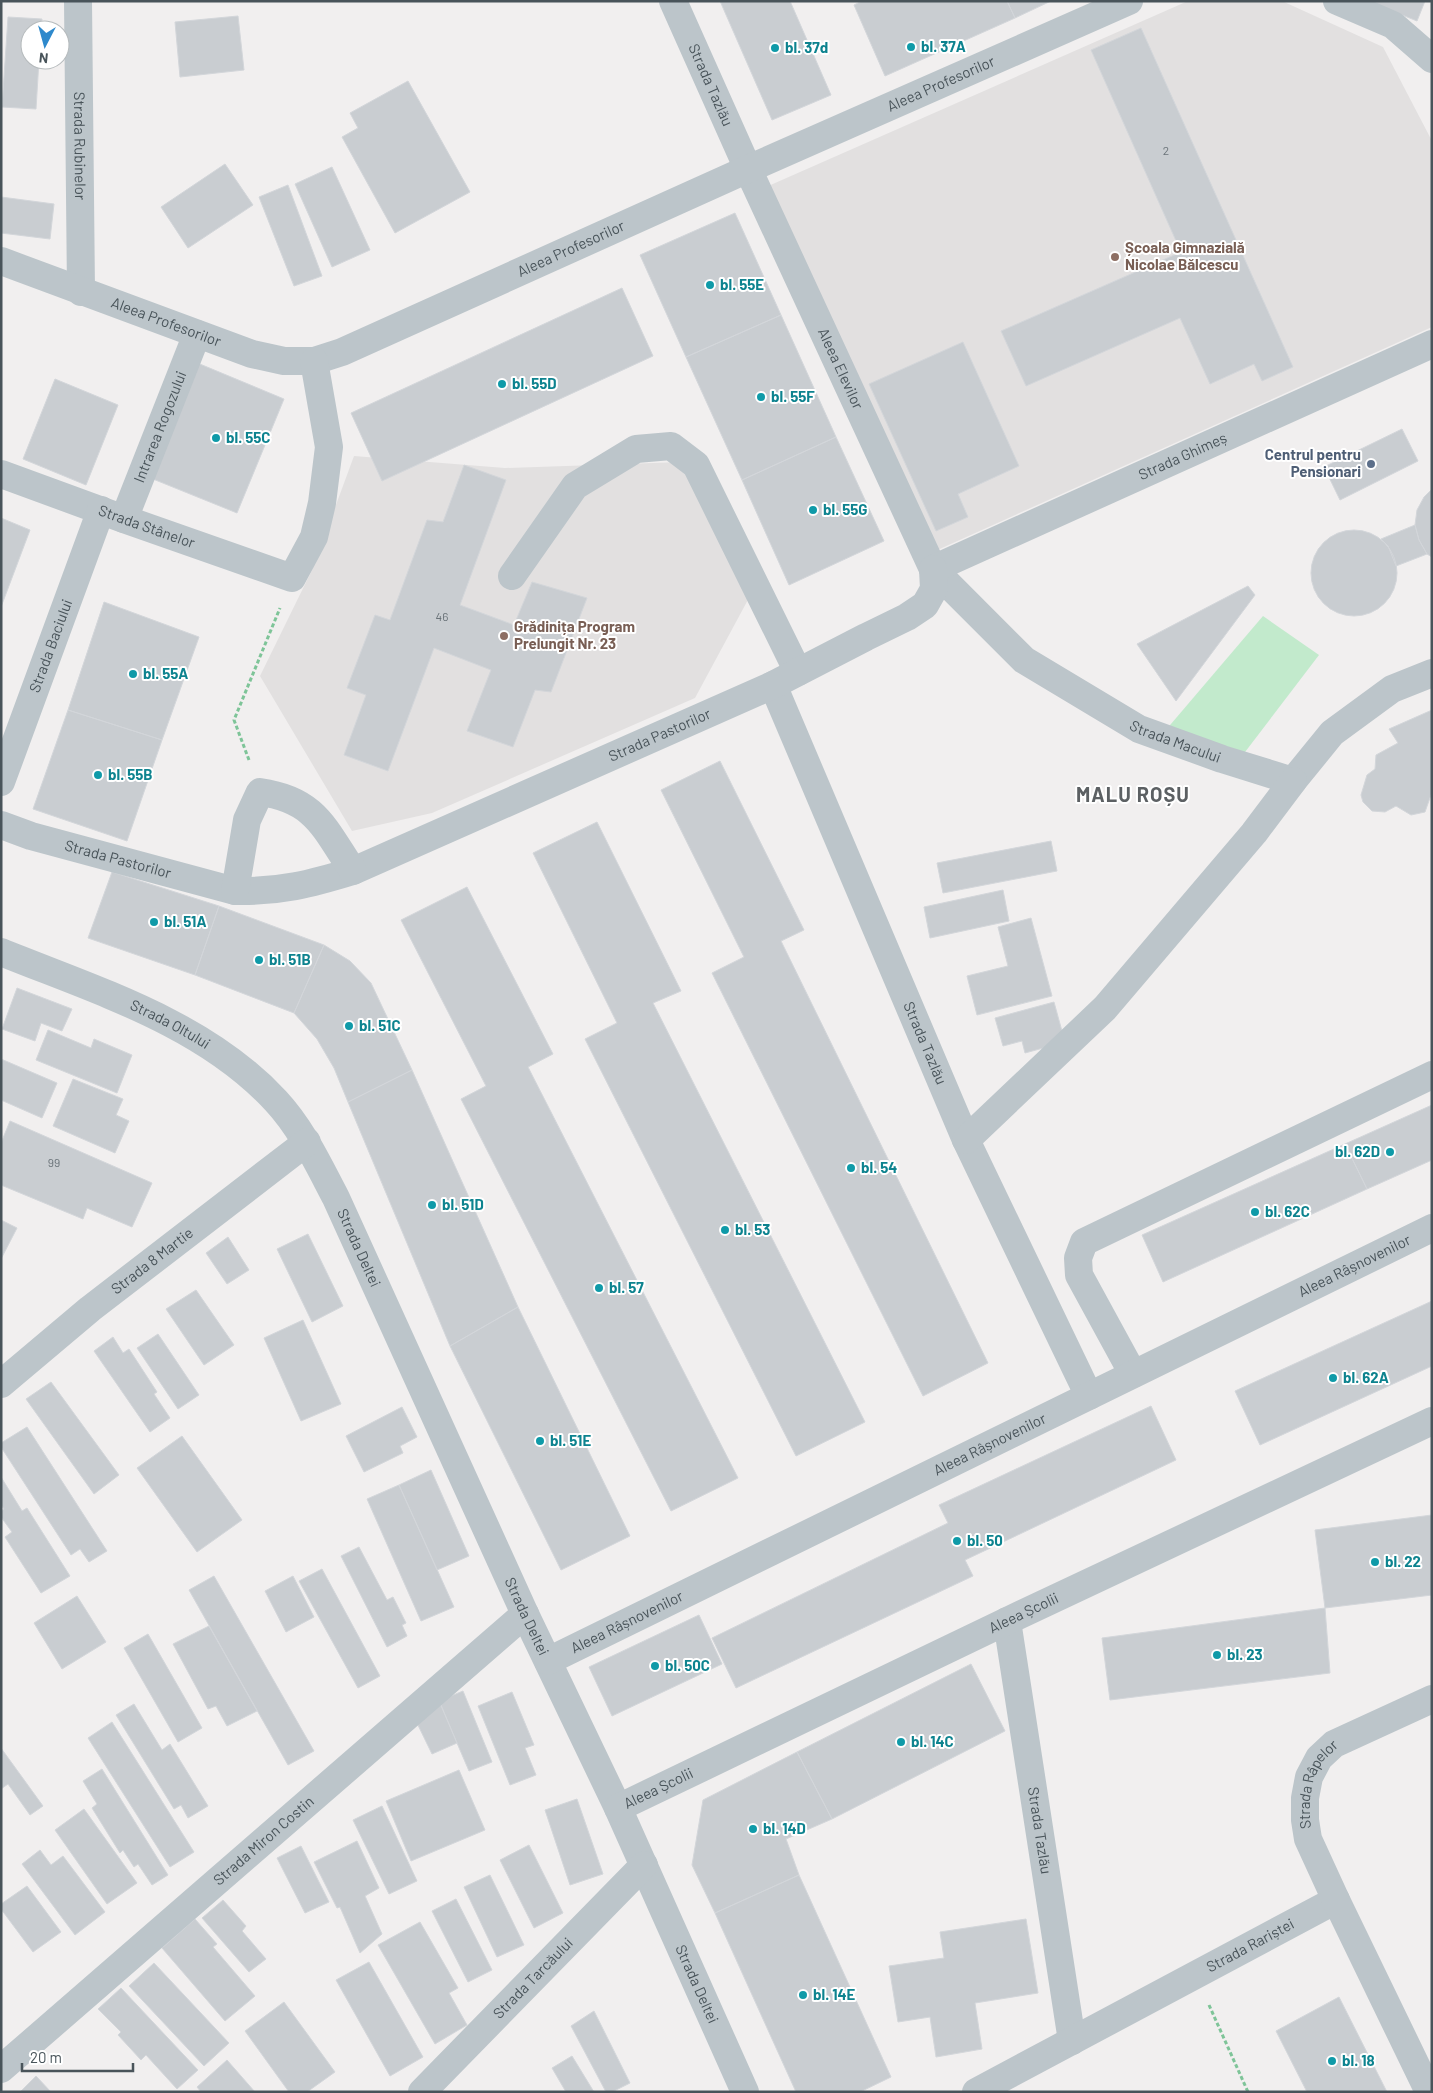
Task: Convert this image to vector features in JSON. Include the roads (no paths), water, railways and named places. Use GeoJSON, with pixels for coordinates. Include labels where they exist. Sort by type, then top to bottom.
{"type":"FeatureCollection","features":[{"type":"Feature","properties":{"kind":"street","name":"Strada Rubinelor"},"geometry":{"type":"LineString","coordinates":[[78,1],[81,292]]}},
{"type":"Feature","properties":{"kind":"street","name":"Strada Tazlău"},"geometry":{"type":"LineString","coordinates":[[673,1],[748,169]]}},
{"type":"Feature","properties":{"kind":"street","name":"Aleea Profesorilor"},"geometry":{"type":"LineString","coordinates":[[1,261],[252,354],[284,361],[314,361],[342,352],[748,169],[1129,1]]}},
{"type":"Feature","properties":{"kind":"street"},"geometry":{"type":"LineString","coordinates":[[1336,1],[1392,26],[1432,59]]}},
{"type":"Feature","properties":{"kind":"street","name":"Aleea Elevilor"},"geometry":{"type":"LineString","coordinates":[[748,169],[933,569]]}},
{"type":"Feature","properties":{"kind":"street","name":"Intrarea Rogozului"},"geometry":{"type":"LineString","coordinates":[[112,515],[197,334]]}},
{"type":"Feature","properties":{"kind":"street","name":"Strada Ghimeș"},"geometry":{"type":"LineString","coordinates":[[933,569],[1432,344]]}},
{"type":"Feature","properties":{"kind":"street","name":"Strada Stânelor"},"geometry":{"type":"LineString","coordinates":[[1,474],[292,578],[314,537],[322,502],[328,447],[314,361]]}},
{"type":"Feature","properties":{"kind":"street"},"geometry":{"type":"LineString","coordinates":[[512,576],[574,486],[636,449],[671,446],[696,465],[798,672]]}},
{"type":"Feature","properties":{"kind":"street","name":"Strada Baciului"},"geometry":{"type":"LineString","coordinates":[[1,782],[112,515]]}},
{"type":"Feature","properties":{"kind":"street","name":"Strada Pastorilor"},"geometry":{"type":"LineString","coordinates":[[1,825],[30,836],[235,891],[257,892],[305,886],[353,871],[773,685],[866,636],[907,617],[925,605],[934,588],[933,569]]}},
{"type":"Feature","properties":{"kind":"street","name":"Strada Macului"},"geometry":{"type":"LineString","coordinates":[[933,569],[1024,660],[1139,729],[1222,759],[1293,781]]}},
{"type":"Feature","properties":{"kind":"street"},"geometry":{"type":"LineString","coordinates":[[966,1140],[1105,1008],[1254,833],[1332,733],[1392,689],[1432,673]]}},
{"type":"Feature","properties":{"kind":"street","name":"Strada Tazlău"},"geometry":{"type":"LineString","coordinates":[[773,685],[966,1140],[1089,1396]]}},
{"type":"Feature","properties":{"kind":"street"},"geometry":{"type":"LineString","coordinates":[[235,891],[247,820],[260,792],[278,795],[298,802],[314,814],[353,871]]}},
{"type":"Feature","properties":{"kind":"street","name":"Strada Oltului"},"geometry":{"type":"LineString","coordinates":[[1,952],[179,1027],[234,1062],[276,1102],[306,1142]]}},
{"type":"Feature","properties":{"kind":"street"},"geometry":{"type":"LineString","coordinates":[[1133,1374],[1079,1274],[1078,1258],[1084,1242],[1432,1075]]}},
{"type":"Feature","properties":{"kind":"street","name":"Strada 8 Martie"},"geometry":{"type":"LineString","coordinates":[[1,1384],[90,1309],[306,1142]]}},
{"type":"Feature","properties":{"kind":"street","name":"Strada Deltei"},"geometry":{"type":"LineString","coordinates":[[306,1142],[336,1198],[525,1614],[618,1808],[744,2092]]}},
{"type":"Feature","properties":{"kind":"street","name":"Aleea Râșnovenilor"},"geometry":{"type":"LineString","coordinates":[[548,1661],[1432,1228]]}},
{"type":"Feature","properties":{"kind":"street","name":"Aleea Școlii"},"geometry":{"type":"LineString","coordinates":[[618,1808],[1007,1621],[1432,1421]]}},
{"type":"Feature","properties":{"kind":"street","name":"Strada Miron Costin"},"geometry":{"type":"LineString","coordinates":[[2,2068],[525,1614]]}},
{"type":"Feature","properties":{"kind":"street","name":"Strada Tazlău"},"geometry":{"type":"LineString","coordinates":[[1007,1621],[1072,2041]]}},
{"type":"Feature","properties":{"kind":"street","name":"Strada Râpelor"},"geometry":{"type":"LineString","coordinates":[[1336,1900],[1308,1839],[1305,1798],[1309,1777],[1319,1758],[1334,1744],[1432,1699]]}},
{"type":"Feature","properties":{"kind":"street","name":"Strada Tarcăului"},"geometry":{"type":"LineString","coordinates":[[422,2092],[644,1865]]}},
{"type":"Feature","properties":{"kind":"street"},"geometry":{"type":"LineString","coordinates":[[1336,1900],[1429,2092]]}},
{"type":"Feature","properties":{"kind":"street","name":"Strada Rariștei"},"geometry":{"type":"LineString","coordinates":[[976,2092],[1336,1900]]}},
{"type":"Feature","properties":{"kind":"place","name":"bl. 37A"},"geometry":{"type":"Point","coordinates":[911,47]}},
{"type":"Feature","properties":{"kind":"place","name":"bl. 37d"},"geometry":{"type":"Point","coordinates":[775,48]}},
{"type":"Feature","properties":{"kind":"place","name":"Școala Gimnazială Nicolae Bălcescu"},"geometry":{"type":"Point","coordinates":[1115,257]}},
{"type":"Feature","properties":{"kind":"place","name":"bl. 55E"},"geometry":{"type":"Point","coordinates":[710,285]}},
{"type":"Feature","properties":{"kind":"place","name":"bl. 55D"},"geometry":{"type":"Point","coordinates":[502,384]}},
{"type":"Feature","properties":{"kind":"place","name":"bl. 55F"},"geometry":{"type":"Point","coordinates":[761,397]}},
{"type":"Feature","properties":{"kind":"place","name":"bl. 55C"},"geometry":{"type":"Point","coordinates":[216,438]}},
{"type":"Feature","properties":{"kind":"place","name":"Centrul pentru Pensionari"},"geometry":{"type":"Point","coordinates":[1371,464]}},
{"type":"Feature","properties":{"kind":"place","name":"bl. 55G"},"geometry":{"type":"Point","coordinates":[813,510]}},
{"type":"Feature","properties":{"kind":"place","name":"Grădinița Program Prelungit Nr. 23"},"geometry":{"type":"Point","coordinates":[504,636]}},
{"type":"Feature","properties":{"kind":"place","name":"bl. 55A"},"geometry":{"type":"Point","coordinates":[133,674]}},
{"type":"Feature","properties":{"kind":"place","name":"bl. 55B"},"geometry":{"type":"Point","coordinates":[98,775]}},
{"type":"Feature","properties":{"kind":"place","name":"bl. 51A"},"geometry":{"type":"Point","coordinates":[154,922]}},
{"type":"Feature","properties":{"kind":"place","name":"bl. 51B"},"geometry":{"type":"Point","coordinates":[259,960]}},
{"type":"Feature","properties":{"kind":"place","name":"bl. 51C"},"geometry":{"type":"Point","coordinates":[349,1026]}},
{"type":"Feature","properties":{"kind":"place","name":"bl. 62D"},"geometry":{"type":"Point","coordinates":[1390,1152]}},
{"type":"Feature","properties":{"kind":"place","name":"bl. 54"},"geometry":{"type":"Point","coordinates":[851,1168]}},
{"type":"Feature","properties":{"kind":"place","name":"bl. 51D"},"geometry":{"type":"Point","coordinates":[432,1205]}},
{"type":"Feature","properties":{"kind":"place","name":"bl. 62C"},"geometry":{"type":"Point","coordinates":[1255,1212]}},
{"type":"Feature","properties":{"kind":"place","name":"bl. 53"},"geometry":{"type":"Point","coordinates":[725,1230]}},
{"type":"Feature","properties":{"kind":"place","name":"bl. 57"},"geometry":{"type":"Point","coordinates":[599,1288]}},
{"type":"Feature","properties":{"kind":"place","name":"bl. 62A"},"geometry":{"type":"Point","coordinates":[1333,1378]}},
{"type":"Feature","properties":{"kind":"place","name":"bl. 51E"},"geometry":{"type":"Point","coordinates":[540,1441]}},
{"type":"Feature","properties":{"kind":"place","name":"bl. 50"},"geometry":{"type":"Point","coordinates":[957,1541]}},
{"type":"Feature","properties":{"kind":"place","name":"bl. 22"},"geometry":{"type":"Point","coordinates":[1375,1562]}},
{"type":"Feature","properties":{"kind":"place","name":"bl. 23"},"geometry":{"type":"Point","coordinates":[1217,1655]}},
{"type":"Feature","properties":{"kind":"place","name":"bl. 50C"},"geometry":{"type":"Point","coordinates":[655,1666]}},
{"type":"Feature","properties":{"kind":"place","name":"bl. 14C"},"geometry":{"type":"Point","coordinates":[901,1742]}},
{"type":"Feature","properties":{"kind":"place","name":"bl. 14D"},"geometry":{"type":"Point","coordinates":[753,1829]}},
{"type":"Feature","properties":{"kind":"place","name":"bl. 14E"},"geometry":{"type":"Point","coordinates":[803,1995]}},
{"type":"Feature","properties":{"kind":"place","name":"bl. 18"},"geometry":{"type":"Point","coordinates":[1332,2061]}},
{"type":"Feature","properties":{"kind":"district","name":"MALU ROȘU"},"geometry":{"type":"Point","coordinates":[1133,795]}}]}
